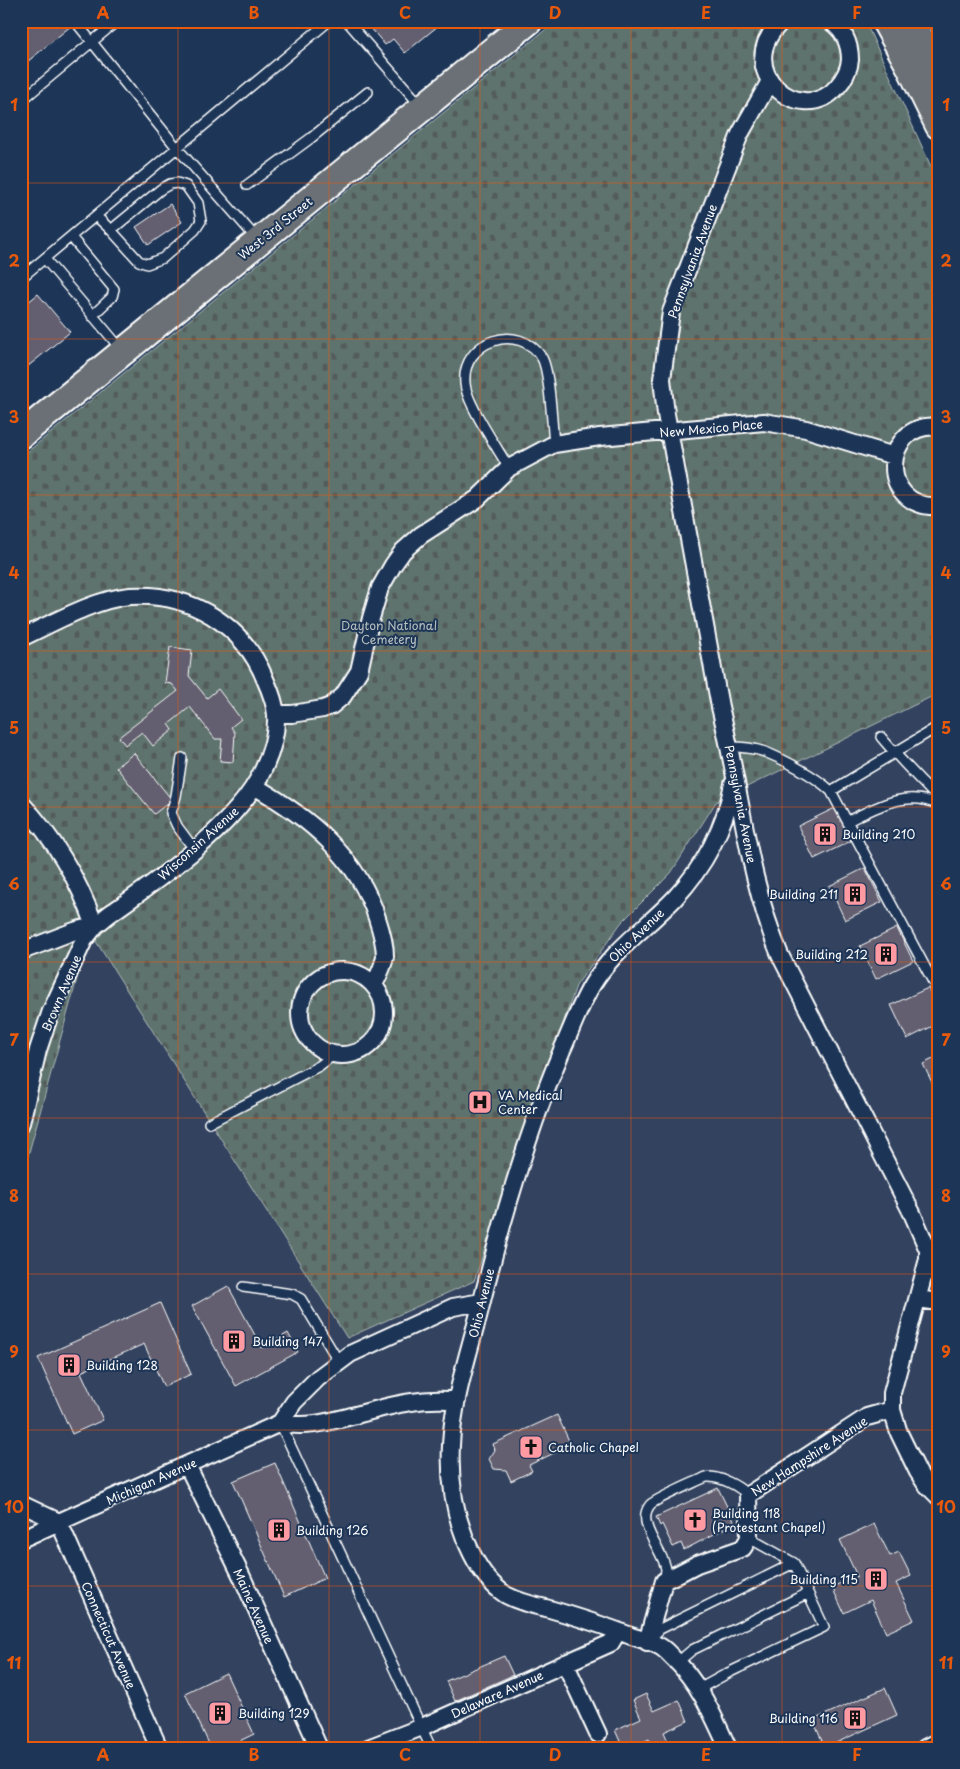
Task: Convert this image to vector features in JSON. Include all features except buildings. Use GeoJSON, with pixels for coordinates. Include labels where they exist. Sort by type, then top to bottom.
{"type":"FeatureCollection","features":[{"type":"Feature","properties":{"kind":"main road"},"geometry":{"type":"LineString","coordinates":[[884,21],[929,61]]}},
{"type":"Feature","properties":{"kind":"main road"},"geometry":{"type":"LineString","coordinates":[[911,21],[929,61],[939,126]]}},
{"type":"Feature","properties":{"kind":"main road","name":"West 3rd Street"},"geometry":{"type":"LineString","coordinates":[[21,435],[423,108],[524,23]]}},
{"type":"Feature","properties":{"kind":"street"},"geometry":{"type":"LineString","coordinates":[[782,21],[772,30],[765,43],[764,69],[770,81],[780,92],[793,99],[807,101],[822,98],[834,91],[844,80],[849,66],[850,52],[846,38],[837,26],[830,21]]}},
{"type":"Feature","properties":{"kind":"street","name":"Pennsylvania Avenue"},"geometry":{"type":"LineString","coordinates":[[770,81],[740,134],[671,312],[662,379],[668,431],[757,891],[771,934],[784,964],[912,1213],[928,1250],[928,1259],[918,1299],[892,1393],[892,1410],[899,1433],[918,1472],[925,1483],[939,1497]]}},
{"type":"Feature","properties":{"kind":"street","name":"New Mexico Place"},"geometry":{"type":"LineString","coordinates":[[276,714],[300,713],[323,709],[331,706],[344,696],[359,671],[375,601],[380,588],[403,552],[421,535],[477,499],[509,468],[554,444],[600,437],[764,422],[806,429],[894,456]]}},
{"type":"Feature","properties":{"kind":"street"},"geometry":{"type":"LineString","coordinates":[[939,427],[932,426],[919,429],[908,435],[900,444],[894,456],[893,470],[896,484],[904,495],[916,503],[929,507],[939,506]]}},
{"type":"Feature","properties":{"kind":"street","name":"Wisconsin Avenue"},"geometry":{"type":"LineString","coordinates":[[21,638],[105,601],[129,596],[145,596],[178,601],[219,619],[249,648],[263,673],[273,698],[276,714],[268,757],[254,786],[240,805],[216,830],[147,888],[104,917],[95,926],[80,929],[21,951]]}},
{"type":"Feature","properties":{"kind":"street","name":"Ohio Avenue"},"geometry":{"type":"LineString","coordinates":[[728,1748],[710,1708],[698,1689],[678,1662],[660,1646],[618,1631],[526,1604],[508,1596],[496,1587],[483,1573],[472,1555],[455,1512],[451,1455],[452,1427],[457,1401],[481,1302],[512,1188],[550,1079],[585,998],[598,976],[613,956],[672,900],[695,873],[707,854],[723,821],[730,800],[735,774]]}},
{"type":"Feature","properties":{"kind":"street"},"geometry":{"type":"LineString","coordinates":[[254,786],[293,810],[332,842],[352,867],[376,913],[383,943],[385,958],[374,985]]}},
{"type":"Feature","properties":{"kind":"street"},"geometry":{"type":"LineString","coordinates":[[21,803],[46,833],[59,853],[86,901],[95,926]]}},
{"type":"Feature","properties":{"kind":"street","name":"Brown Avenue"},"geometry":{"type":"LineString","coordinates":[[21,1123],[36,1058],[51,1010],[84,940],[95,926]]}},
{"type":"Feature","properties":{"kind":"street"},"geometry":{"type":"LineString","coordinates":[[337,970],[348,970],[367,978],[374,985],[381,996],[384,1021],[379,1033],[371,1043],[360,1051],[348,1054],[335,1054],[318,1048],[304,1033],[300,1013],[301,1002],[304,993],[318,978],[337,970]]}},
{"type":"Feature","properties":{"kind":"street"},"geometry":{"type":"LineString","coordinates":[[918,1299],[939,1302]]}},
{"type":"Feature","properties":{"kind":"street"},"geometry":{"type":"LineString","coordinates":[[457,1401],[422,1400],[401,1403],[311,1426],[280,1423],[294,1402],[318,1378],[350,1354],[442,1311],[464,1304],[481,1302]]}},
{"type":"Feature","properties":{"kind":"street","name":"New Hampshire Avenue"},"geometry":{"type":"LineString","coordinates":[[749,1538],[748,1495],[866,1417],[892,1410]]}},
{"type":"Feature","properties":{"kind":"street","name":"Michigan Avenue"},"geometry":{"type":"LineString","coordinates":[[21,1539],[280,1423]]}},
{"type":"Feature","properties":{"kind":"street","name":"Maine Avenue"},"geometry":{"type":"LineString","coordinates":[[187,1465],[242,1577],[319,1748]]}},
{"type":"Feature","properties":{"kind":"street"},"geometry":{"type":"LineString","coordinates":[[21,1504],[59,1522]]}},
{"type":"Feature","properties":{"kind":"street","name":"Connecticut Avenue"},"geometry":{"type":"LineString","coordinates":[[59,1522],[159,1748]]}},
{"type":"Feature","properties":{"kind":"street"},"geometry":{"type":"LineString","coordinates":[[647,1642],[664,1581],[697,1564],[743,1548],[749,1538]]}},
{"type":"Feature","properties":{"kind":"street","name":"Delaware Avenue"},"geometry":{"type":"LineString","coordinates":[[368,1748],[422,1728],[611,1643],[618,1631]]}},
{"type":"Feature","properties":{"kind":"street"},"geometry":{"type":"LineString","coordinates":[[565,1663],[598,1734]]}},
{"type":"Feature","properties":{"kind":"street"},"geometry":{"type":"LineString","coordinates":[[925,1748],[939,1741]]}},
{"type":"Feature","properties":{"kind":"lane"},"geometry":{"type":"LineString","coordinates":[[75,21],[93,41],[177,148],[259,241]]}},
{"type":"Feature","properties":{"kind":"lane"},"geometry":{"type":"LineString","coordinates":[[21,101],[117,21]]}},
{"type":"Feature","properties":{"kind":"lane"},"geometry":{"type":"LineString","coordinates":[[21,278],[329,21]]}},
{"type":"Feature","properties":{"kind":"lane"},"geometry":{"type":"LineString","coordinates":[[348,21],[423,108]]}},
{"type":"Feature","properties":{"kind":"lane"},"geometry":{"type":"LineString","coordinates":[[247,185],[311,138],[368,92]]}},
{"type":"Feature","properties":{"kind":"lane"},"geometry":{"type":"LineString","coordinates":[[96,216],[139,261],[147,264],[163,258],[195,230],[200,220],[198,203],[186,186],[177,183],[170,184],[161,189],[111,230]]}},
{"type":"Feature","properties":{"kind":"lane"},"geometry":{"type":"LineString","coordinates":[[71,237],[114,290],[112,297],[92,316]]}},
{"type":"Feature","properties":{"kind":"lane"},"geometry":{"type":"LineString","coordinates":[[45,259],[123,352]]}},
{"type":"Feature","properties":{"kind":"lane"},"geometry":{"type":"LineString","coordinates":[[509,468],[468,397],[465,383],[465,375],[470,360],[480,347],[489,342],[504,338],[526,343],[542,358],[548,377],[554,444]]}},
{"type":"Feature","properties":{"kind":"lane"},"geometry":{"type":"LineString","coordinates":[[831,791],[939,726]]}},
{"type":"Feature","properties":{"kind":"lane"},"geometry":{"type":"LineString","coordinates":[[882,737],[894,753],[939,800]]}},
{"type":"Feature","properties":{"kind":"lane"},"geometry":{"type":"LineString","coordinates":[[730,747],[764,751],[794,766],[831,791],[939,993]]}},
{"type":"Feature","properties":{"kind":"lane"},"geometry":{"type":"LineString","coordinates":[[182,758],[176,796],[170,813],[194,849]]}},
{"type":"Feature","properties":{"kind":"lane"},"geometry":{"type":"LineString","coordinates":[[848,821],[888,802],[906,799],[929,800],[939,805]]}},
{"type":"Feature","properties":{"kind":"lane"},"geometry":{"type":"LineString","coordinates":[[209,1123],[319,1066],[335,1054]]}},
{"type":"Feature","properties":{"kind":"lane"},"geometry":{"type":"LineString","coordinates":[[243,1287],[292,1294],[301,1300],[339,1362]]}},
{"type":"Feature","properties":{"kind":"lane"},"geometry":{"type":"LineString","coordinates":[[280,1423],[431,1748]]}},
{"type":"Feature","properties":{"kind":"lane"},"geometry":{"type":"LineString","coordinates":[[664,1581],[666,1570],[647,1526],[645,1514],[651,1504],[706,1477],[715,1476],[739,1487],[748,1495]]}},
{"type":"Feature","properties":{"kind":"lane"},"geometry":{"type":"LineString","coordinates":[[698,1689],[824,1626],[794,1563],[749,1538]]}},
{"type":"Feature","properties":{"kind":"lane"},"geometry":{"type":"LineString","coordinates":[[647,1642],[660,1629],[794,1563]]}},
{"type":"Feature","properties":{"kind":"lane"},"geometry":{"type":"LineString","coordinates":[[678,1662],[692,1650],[808,1593]]}},
{"type":"Feature","properties":{"kind":"shaded area","name":"VA Medical Center"},"geometry":{"type":"Polygon","coordinates":[[[556,21],[865,21],[939,184],[939,1748],[21,1748],[21,457],[556,21]]]}},
{"type":"Feature","properties":{"kind":"green space","name":"Dayton National Cemetery"},"geometry":{"type":"Polygon","coordinates":[[[556,21],[865,21],[939,184],[939,693],[716,802],[671,873],[621,923],[576,986],[474,1281],[347,1338],[90,932],[21,1181],[21,457],[556,21]]]}},
{"type":"Feature","properties":{"kind":"place","name":"Building 210"},"geometry":{"type":"Point","coordinates":[825,834]}},
{"type":"Feature","properties":{"kind":"place","name":"Building 211"},"geometry":{"type":"Point","coordinates":[855,894]}},
{"type":"Feature","properties":{"kind":"place","name":"Building 212"},"geometry":{"type":"Point","coordinates":[886,954]}},
{"type":"Feature","properties":{"kind":"place","name":"VA Medical Center"},"geometry":{"type":"Point","coordinates":[480,1102]}},
{"type":"Feature","properties":{"kind":"place","name":"Building 147"},"geometry":{"type":"Point","coordinates":[234,1341]}},
{"type":"Feature","properties":{"kind":"place","name":"Building 128"},"geometry":{"type":"Point","coordinates":[69,1365]}},
{"type":"Feature","properties":{"kind":"place","name":"Catholic Chapel"},"geometry":{"type":"Point","coordinates":[531,1447]}},
{"type":"Feature","properties":{"kind":"place","name":"Building 118 (Protestant Chapel)"},"geometry":{"type":"Point","coordinates":[695,1520]}},
{"type":"Feature","properties":{"kind":"place","name":"Building 126"},"geometry":{"type":"Point","coordinates":[279,1530]}},
{"type":"Feature","properties":{"kind":"place","name":"Building 115"},"geometry":{"type":"Point","coordinates":[876,1579]}},
{"type":"Feature","properties":{"kind":"place","name":"Building 129"},"geometry":{"type":"Point","coordinates":[220,1713]}},
{"type":"Feature","properties":{"kind":"place","name":"Building 116"},"geometry":{"type":"Point","coordinates":[855,1718]}}]}
